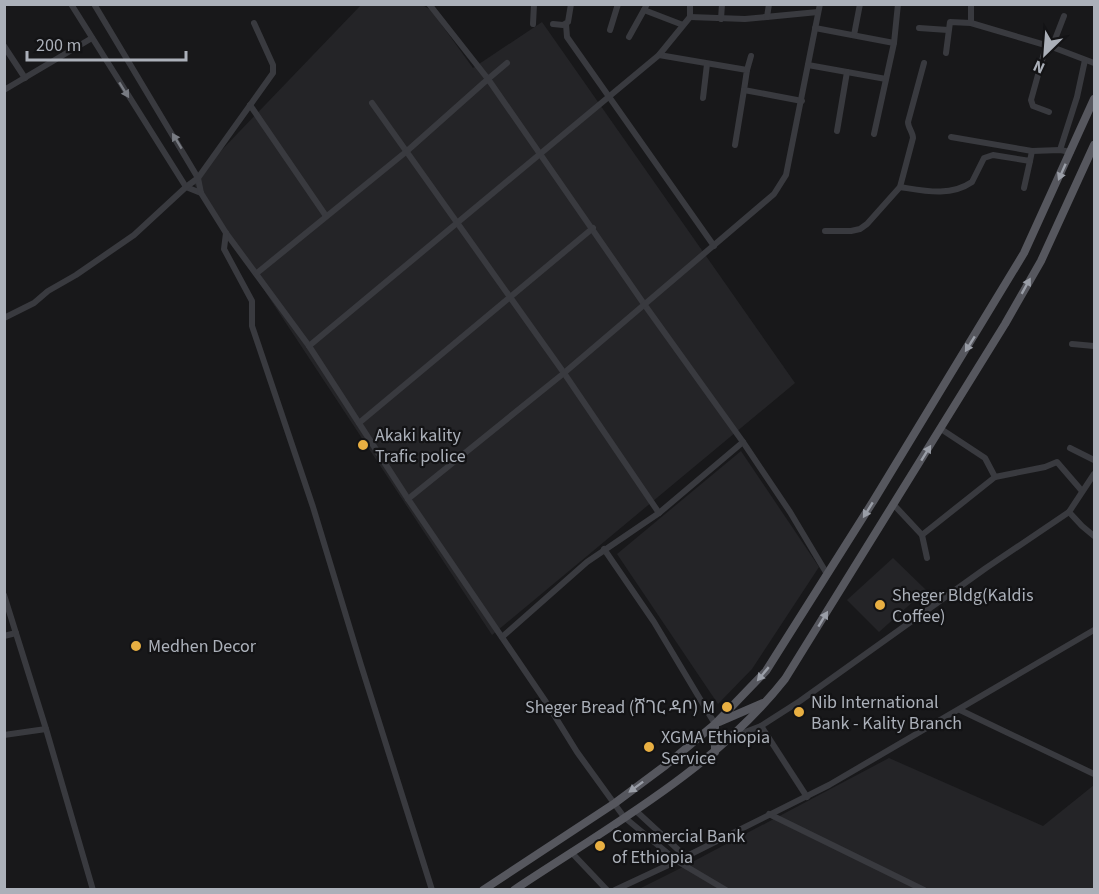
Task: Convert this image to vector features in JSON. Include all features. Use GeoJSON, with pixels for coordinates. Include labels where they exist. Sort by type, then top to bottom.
{"type":"FeatureCollection","features":[{"type":"Feature","properties":{"kind":"main road"},"geometry":{"type":"LineString","coordinates":[[483,890],[615,803],[666,765],[715,724],[766,671],[1024,254],[1095,99]]}},
{"type":"Feature","properties":{"kind":"main road"},"geometry":{"type":"LineString","coordinates":[[514,890],[676,783],[715,752],[767,702],[785,679],[1005,324],[1041,261],[1095,145]]}},
{"type":"Feature","properties":{"kind":"main road"},"geometry":{"type":"LineString","coordinates":[[715,724],[767,702]]}},
{"type":"Feature","properties":{"kind":"main road"},"geometry":{"type":"LineString","coordinates":[[715,724],[715,752]]}},
{"type":"Feature","properties":{"kind":"street"},"geometry":{"type":"LineString","coordinates":[[71,4],[186,187],[201,193]]}},
{"type":"Feature","properties":{"kind":"street"},"geometry":{"type":"LineString","coordinates":[[94,4],[198,178],[201,193],[226,233],[309,346],[577,752],[624,817],[677,861],[726,890]]}},
{"type":"Feature","properties":{"kind":"street"},"geometry":{"type":"LineString","coordinates":[[429,4],[488,79],[743,442],[790,512],[827,574]]}},
{"type":"Feature","properties":{"kind":"street"},"geometry":{"type":"LineString","coordinates":[[533,24],[534,4]]}},
{"type":"Feature","properties":{"kind":"street"},"geometry":{"type":"LineString","coordinates":[[571,4],[566,24],[567,36],[714,246]]}},
{"type":"Feature","properties":{"kind":"street"},"geometry":{"type":"LineString","coordinates":[[610,30],[618,4]]}},
{"type":"Feature","properties":{"kind":"street"},"geometry":{"type":"LineString","coordinates":[[309,346],[659,55],[690,17],[690,4]]}},
{"type":"Feature","properties":{"kind":"street"},"geometry":{"type":"LineString","coordinates":[[721,19],[722,4]]}},
{"type":"Feature","properties":{"kind":"street"},"geometry":{"type":"LineString","coordinates":[[767,17],[769,4]]}},
{"type":"Feature","properties":{"kind":"street"},"geometry":{"type":"LineString","coordinates":[[408,499],[564,373],[760,207],[784,182],[820,4]]}},
{"type":"Feature","properties":{"kind":"street"},"geometry":{"type":"LineString","coordinates":[[854,35],[860,4]]}},
{"type":"Feature","properties":{"kind":"street"},"geometry":{"type":"LineString","coordinates":[[874,134],[894,42],[898,4]]}},
{"type":"Feature","properties":{"kind":"street"},"geometry":{"type":"LineString","coordinates":[[971,4],[971,23]]}},
{"type":"Feature","properties":{"kind":"street"},"geometry":{"type":"LineString","coordinates":[[629,37],[645,7],[683,25]]}},
{"type":"Feature","properties":{"kind":"street"},"geometry":{"type":"LineString","coordinates":[[690,17],[721,19],[818,12]]}},
{"type":"Feature","properties":{"kind":"street"},"geometry":{"type":"LineString","coordinates":[[1048,111],[1034,106],[1030,100],[1049,46],[1064,16]]}},
{"type":"Feature","properties":{"kind":"street"},"geometry":{"type":"LineString","coordinates":[[946,53],[949,24],[953,21],[971,23],[1049,46],[1095,63]]}},
{"type":"Feature","properties":{"kind":"street"},"geometry":{"type":"LineString","coordinates":[[4,318],[28,306],[134,235],[198,178],[269,80],[273,69],[254,23]]}},
{"type":"Feature","properties":{"kind":"street"},"geometry":{"type":"LineString","coordinates":[[554,24],[566,24]]}},
{"type":"Feature","properties":{"kind":"street"},"geometry":{"type":"LineString","coordinates":[[815,28],[894,42]]}},
{"type":"Feature","properties":{"kind":"street"},"geometry":{"type":"LineString","coordinates":[[919,28],[948,30]]}},
{"type":"Feature","properties":{"kind":"street"},"geometry":{"type":"LineString","coordinates":[[4,90],[92,38]]}},
{"type":"Feature","properties":{"kind":"street"},"geometry":{"type":"LineString","coordinates":[[4,46],[24,78]]}},
{"type":"Feature","properties":{"kind":"street"},"geometry":{"type":"LineString","coordinates":[[659,55],[747,70]]}},
{"type":"Feature","properties":{"kind":"street"},"geometry":{"type":"LineString","coordinates":[[735,145],[751,56]]}},
{"type":"Feature","properties":{"kind":"street"},"geometry":{"type":"LineString","coordinates":[[1060,150],[1077,97],[1085,60]]}},
{"type":"Feature","properties":{"kind":"street"},"geometry":{"type":"LineString","coordinates":[[256,273],[406,151],[507,63]]}},
{"type":"Feature","properties":{"kind":"street"},"geometry":{"type":"LineString","coordinates":[[825,231],[860,229],[900,187],[913,138],[908,122],[924,63]]}},
{"type":"Feature","properties":{"kind":"street"},"geometry":{"type":"LineString","coordinates":[[703,99],[707,64]]}},
{"type":"Feature","properties":{"kind":"street"},"geometry":{"type":"LineString","coordinates":[[808,65],[886,79]]}},
{"type":"Feature","properties":{"kind":"street"},"geometry":{"type":"LineString","coordinates":[[837,131],[847,72]]}},
{"type":"Feature","properties":{"kind":"street"},"geometry":{"type":"LineString","coordinates":[[744,90],[802,101]]}},
{"type":"Feature","properties":{"kind":"street"},"geometry":{"type":"LineString","coordinates":[[372,103],[564,373],[659,513]]}},
{"type":"Feature","properties":{"kind":"street"},"geometry":{"type":"LineString","coordinates":[[250,105],[326,216]]}},
{"type":"Feature","properties":{"kind":"street"},"geometry":{"type":"LineString","coordinates":[[951,136],[1032,151],[1071,152]]}},
{"type":"Feature","properties":{"kind":"street"},"geometry":{"type":"LineString","coordinates":[[1024,188],[1032,151]]}},
{"type":"Feature","properties":{"kind":"street"},"geometry":{"type":"LineString","coordinates":[[900,187],[941,193],[972,182],[981,161],[988,156],[1030,161]]}},
{"type":"Feature","properties":{"kind":"street"},"geometry":{"type":"LineString","coordinates":[[360,423],[593,228]]}},
{"type":"Feature","properties":{"kind":"street"},"geometry":{"type":"LineString","coordinates":[[226,233],[224,249],[252,301],[252,326],[314,507],[432,890]]}},
{"type":"Feature","properties":{"kind":"street"},"geometry":{"type":"LineString","coordinates":[[1072,345],[1095,346]]}},
{"type":"Feature","properties":{"kind":"street"},"geometry":{"type":"LineString","coordinates":[[941,429],[985,458],[995,477]]}},
{"type":"Feature","properties":{"kind":"street"},"geometry":{"type":"LineString","coordinates":[[502,638],[604,549],[659,513],[743,442]]}},
{"type":"Feature","properties":{"kind":"street"},"geometry":{"type":"LineString","coordinates":[[1070,448],[1095,460]]}},
{"type":"Feature","properties":{"kind":"street"},"geometry":{"type":"LineString","coordinates":[[922,535],[995,477],[1045,467],[1057,462],[1082,491]]}},
{"type":"Feature","properties":{"kind":"street"},"geometry":{"type":"LineString","coordinates":[[729,738],[761,726],[800,701],[986,568],[1069,512],[1095,474]]}},
{"type":"Feature","properties":{"kind":"street"},"geometry":{"type":"LineString","coordinates":[[894,505],[922,535],[927,558]]}},
{"type":"Feature","properties":{"kind":"street"},"geometry":{"type":"LineString","coordinates":[[1069,512],[1095,536]]}},
{"type":"Feature","properties":{"kind":"street"},"geometry":{"type":"LineString","coordinates":[[604,549],[654,622],[715,724]]}},
{"type":"Feature","properties":{"kind":"street"},"geometry":{"type":"LineString","coordinates":[[4,595],[93,890]]}},
{"type":"Feature","properties":{"kind":"street"},"geometry":{"type":"LineString","coordinates":[[615,890],[807,797],[1095,630]]}},
{"type":"Feature","properties":{"kind":"street"},"geometry":{"type":"LineString","coordinates":[[4,636],[16,633]]}},
{"type":"Feature","properties":{"kind":"street"},"geometry":{"type":"LineString","coordinates":[[960,710],[1095,774]]}},
{"type":"Feature","properties":{"kind":"street"},"geometry":{"type":"LineString","coordinates":[[761,726],[807,797]]}},
{"type":"Feature","properties":{"kind":"street"},"geometry":{"type":"LineString","coordinates":[[4,735],[46,729]]}},
{"type":"Feature","properties":{"kind":"street"},"geometry":{"type":"LineString","coordinates":[[635,810],[686,856]]}},
{"type":"Feature","properties":{"kind":"street"},"geometry":{"type":"LineString","coordinates":[[769,814],[924,890]]}},
{"type":"Feature","properties":{"kind":"street"},"geometry":{"type":"LineString","coordinates":[[571,852],[607,890]]}},
{"type":"Feature","properties":{"kind":"shaded area"},"geometry":{"type":"Polygon","coordinates":[[[361,5],[422,5],[431,10],[473,68],[542,22],[795,383],[492,635],[192,181],[361,5]]]}},
{"type":"Feature","properties":{"kind":"shaded area"},"geometry":{"type":"Polygon","coordinates":[[[741,451],[819,567],[752,669],[718,704],[617,554],[741,451]]]}},
{"type":"Feature","properties":{"kind":"shaded area"},"geometry":{"type":"Polygon","coordinates":[[[893,558],[926,590],[879,632],[847,600],[893,558]]]}},
{"type":"Feature","properties":{"kind":"shaded area"},"geometry":{"type":"Polygon","coordinates":[[[889,758],[1043,826],[1094,785],[1094,889],[637,890],[679,869],[889,758]]]}},
{"type":"Feature","properties":{"kind":"place","name":"Akaki kality Trafic police"},"geometry":{"type":"Point","coordinates":[363,445]}},
{"type":"Feature","properties":{"kind":"place","name":"Sheger Bldg(Kaldis Coffee)"},"geometry":{"type":"Point","coordinates":[880,605]}},
{"type":"Feature","properties":{"kind":"place","name":"Medhen Decor"},"geometry":{"type":"Point","coordinates":[136,646]}},
{"type":"Feature","properties":{"kind":"place","name":"Sheger Bread (ሸገር ዳቦ) M"},"geometry":{"type":"Point","coordinates":[727,707]}},
{"type":"Feature","properties":{"kind":"place","name":"Nib International Bank - Kality Branch"},"geometry":{"type":"Point","coordinates":[799,712]}},
{"type":"Feature","properties":{"kind":"place","name":"XGMA Ethiopia Service"},"geometry":{"type":"Point","coordinates":[649,747]}},
{"type":"Feature","properties":{"kind":"place","name":"Commercial Bank of Ethiopia"},"geometry":{"type":"Point","coordinates":[600,846]}}]}
